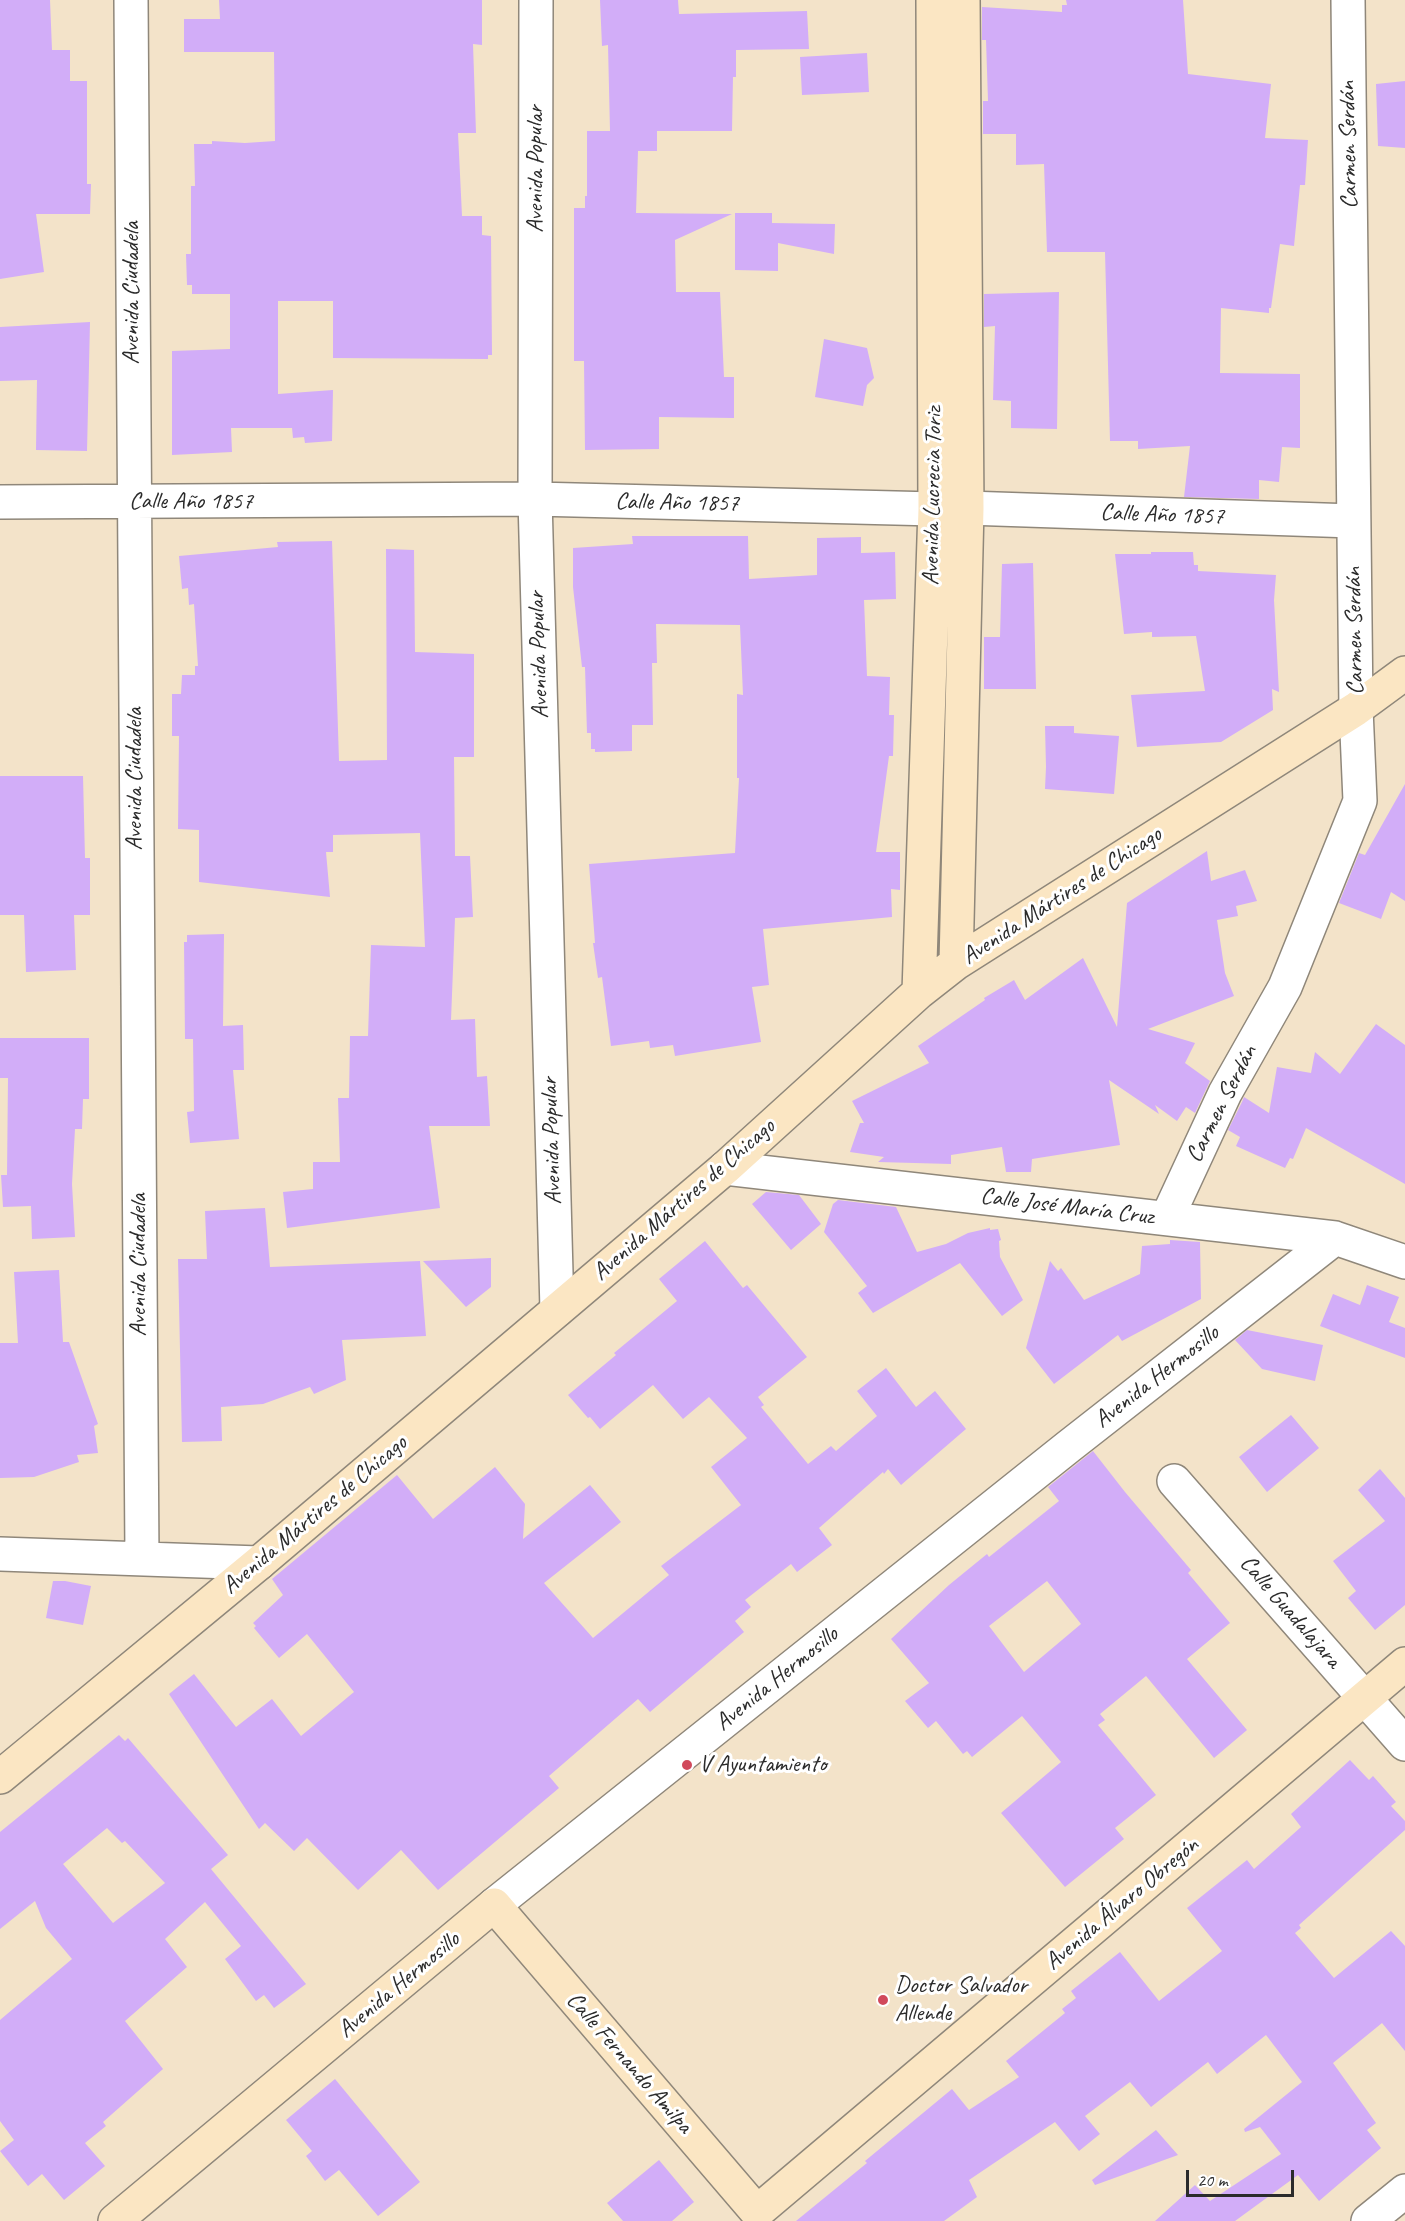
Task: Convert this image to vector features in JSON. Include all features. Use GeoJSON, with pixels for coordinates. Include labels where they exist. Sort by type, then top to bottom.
{"type":"FeatureCollection","features":[{"type":"Feature","properties":{"kind":"street","name":"Avenida Ciudadela"},"geometry":{"type":"LineString","coordinates":[[131,0],[142,1557]]}},
{"type":"Feature","properties":{"kind":"street","name":"Avenida Popular"},"geometry":{"type":"LineString","coordinates":[[536,0],[535,499],[557,1310]]}},
{"type":"Feature","properties":{"kind":"street","name":"Avenida Lucrecia Toriz"},"geometry":{"type":"LineString","coordinates":[[919,992],[935,509],[933,0]]}},
{"type":"Feature","properties":{"kind":"street","name":"Avenida Lucrecia Toriz"},"geometry":{"type":"LineString","coordinates":[[956,963],[967,508],[963,0]]}},
{"type":"Feature","properties":{"kind":"street","name":"Carmen Serdán"},"geometry":{"type":"LineString","coordinates":[[1167,1218],[1224,1093],[1285,987],[1360,801],[1353,521],[1348,0]]}},
{"type":"Feature","properties":{"kind":"street","name":"Calle Año 1857"},"geometry":{"type":"LineString","coordinates":[[0,502],[535,499],[967,508],[1353,521]]}},
{"type":"Feature","properties":{"kind":"street","name":"Avenida Mártires de Chicago"},"geometry":{"type":"LineString","coordinates":[[0,1777],[259,1563],[724,1168],[919,992],[956,963],[1356,709],[1405,673]]}},
{"type":"Feature","properties":{"kind":"street","name":"Calle José María Cruz"},"geometry":{"type":"LineString","coordinates":[[724,1168],[1335,1238],[1405,1262]]}},
{"type":"Feature","properties":{"kind":"street","name":"Avenida Hermosillo"},"geometry":{"type":"LineString","coordinates":[[115,2221],[494,1905],[1068,1447],[1335,1238]]}},
{"type":"Feature","properties":{"kind":"street","name":"Calle Guadalajara"},"geometry":{"type":"LineString","coordinates":[[1174,1481],[1405,1744]]}},
{"type":"Feature","properties":{"kind":"street"},"geometry":{"type":"LineString","coordinates":[[0,1554],[142,1557],[259,1563]]}},
{"type":"Feature","properties":{"kind":"street","name":"Avenida Álvaro Obregón"},"geometry":{"type":"LineString","coordinates":[[760,2217],[1405,1664]]}},
{"type":"Feature","properties":{"kind":"street","name":"Calle Fernando Amilpa"},"geometry":{"type":"LineString","coordinates":[[494,1905],[760,2217]]}},
{"type":"Feature","properties":{"kind":"street"},"geometry":{"type":"LineString","coordinates":[[1368,2221],[1405,2190]]}},
{"type":"Feature","properties":{"kind":"building"},"geometry":{"type":"Polygon","coordinates":[[[0,0],[50,0],[52,50],[70,50],[70,81],[87,81],[87,184],[91,184],[90,214],[36,214],[44,272],[0,279],[0,0]]]}},
{"type":"Feature","properties":{"kind":"building"},"geometry":{"type":"Polygon","coordinates":[[[219,0],[482,0],[482,45],[473,44],[476,133],[458,133],[462,216],[482,216],[482,235],[491,236],[492,355],[488,355],[488,359],[333,358],[333,301],[278,301],[278,394],[333,390],[332,441],[305,443],[304,437],[293,438],[292,428],[231,428],[232,452],[172,455],[172,351],[230,349],[230,294],[192,294],[192,285],[187,285],[186,254],[191,254],[191,186],[195,186],[194,144],[212,144],[212,141],[245,143],[275,141],[274,52],[184,52],[184,19],[220,19],[219,0]]]}},
{"type":"Feature","properties":{"kind":"building"},"geometry":{"type":"Polygon","coordinates":[[[600,0],[678,0],[679,14],[807,11],[809,49],[736,50],[732,131],[657,131],[657,151],[638,151],[636,213],[732,214],[675,240],[676,292],[720,292],[724,377],[734,377],[734,418],[659,417],[659,449],[585,450],[584,361],[574,361],[574,208],[585,208],[587,131],[610,131],[608,45],[602,46],[600,0]]]}},
{"type":"Feature","properties":{"kind":"building"},"geometry":{"type":"Polygon","coordinates":[[[1066,0],[1183,0],[1188,74],[1271,84],[1265,138],[1308,140],[1305,185],[1300,185],[1294,246],[1280,244],[1269,313],[1221,308],[1220,373],[1300,374],[1300,448],[1282,447],[1279,482],[1259,480],[1259,499],[1184,497],[1190,446],[1138,449],[1138,441],[1110,441],[1105,252],[1047,252],[1044,164],[1016,165],[1016,134],[983,134],[983,101],[988,101],[986,40],[982,40],[982,7],[1062,12],[1062,5],[1067,5],[1066,0]]]}},
{"type":"Feature","properties":{"kind":"building"},"geometry":{"type":"Polygon","coordinates":[[[867,53],[869,92],[802,95],[800,57],[867,53]]]}},
{"type":"Feature","properties":{"kind":"building"},"geometry":{"type":"Polygon","coordinates":[[[1405,81],[1405,148],[1378,146],[1376,84],[1405,81]]]}},
{"type":"Feature","properties":{"kind":"building"},"geometry":{"type":"Polygon","coordinates":[[[735,213],[772,213],[772,223],[835,224],[834,254],[778,243],[778,271],[735,270],[735,213]]]}},
{"type":"Feature","properties":{"kind":"building"},"geometry":{"type":"Polygon","coordinates":[[[1059,292],[1057,429],[1011,428],[1011,401],[993,400],[995,326],[984,327],[984,294],[1059,292]]]}},
{"type":"Feature","properties":{"kind":"building"},"geometry":{"type":"Polygon","coordinates":[[[90,322],[87,451],[36,450],[37,380],[0,381],[0,327],[90,322]]]}},
{"type":"Feature","properties":{"kind":"building"},"geometry":{"type":"Polygon","coordinates":[[[824,339],[867,348],[874,378],[867,385],[863,406],[815,397],[824,339]]]}},
{"type":"Feature","properties":{"kind":"building"},"geometry":{"type":"Polygon","coordinates":[[[632,536],[748,536],[749,579],[817,575],[817,538],[861,537],[861,553],[895,552],[896,599],[864,600],[867,676],[890,677],[889,715],[894,715],[893,756],[889,756],[876,852],[900,852],[900,890],[891,889],[892,917],[763,929],[769,985],[752,987],[761,1042],[675,1056],[673,1045],[650,1048],[649,1041],[611,1046],[602,977],[598,978],[593,943],[595,943],[589,864],[735,853],[739,778],[737,778],[737,694],[743,695],[740,625],[656,624],[657,663],[652,663],[653,725],[632,725],[632,751],[595,752],[595,749],[591,749],[591,733],[587,733],[585,667],[582,667],[573,587],[573,548],[633,544],[632,536]]]}},
{"type":"Feature","properties":{"kind":"building"},"geometry":{"type":"Polygon","coordinates":[[[332,541],[339,761],[387,760],[386,549],[414,550],[415,652],[474,654],[474,757],[454,757],[455,856],[470,856],[473,917],[455,918],[451,1020],[475,1019],[477,1077],[487,1076],[490,1126],[429,1126],[440,1208],[287,1228],[283,1192],[313,1189],[313,1162],[340,1162],[338,1098],[349,1098],[350,1036],[368,1036],[371,945],[425,947],[420,833],[333,835],[333,852],[326,852],[330,897],[199,882],[199,830],[178,829],[179,736],[172,736],[172,694],[181,694],[182,675],[195,675],[195,666],[198,666],[194,604],[189,605],[188,588],[182,589],[179,556],[278,547],[277,542],[332,541]]]}},
{"type":"Feature","properties":{"kind":"building"},"geometry":{"type":"Polygon","coordinates":[[[1151,552],[1193,552],[1194,565],[1198,565],[1198,571],[1276,575],[1274,600],[1279,692],[1272,689],[1273,710],[1221,742],[1137,747],[1131,695],[1205,691],[1196,636],[1152,637],[1152,632],[1124,634],[1115,554],[1151,554],[1151,552]]]}},
{"type":"Feature","properties":{"kind":"building"},"geometry":{"type":"Polygon","coordinates":[[[1033,563],[1036,689],[984,689],[984,637],[1000,637],[1002,564],[1033,563]]]}},
{"type":"Feature","properties":{"kind":"building"},"geometry":{"type":"Polygon","coordinates":[[[1045,726],[1074,726],[1074,733],[1119,736],[1114,794],[1045,789],[1045,726]]]}},
{"type":"Feature","properties":{"kind":"building"},"geometry":{"type":"Polygon","coordinates":[[[0,776],[83,776],[85,858],[90,858],[90,915],[74,915],[76,970],[26,972],[24,915],[0,915],[0,776]]]}},
{"type":"Feature","properties":{"kind":"building"},"geometry":{"type":"Polygon","coordinates":[[[1405,784],[1405,901],[1391,892],[1381,919],[1339,903],[1359,853],[1365,855],[1405,784]]]}},
{"type":"Feature","properties":{"kind":"building"},"geometry":{"type":"Polygon","coordinates":[[[1207,851],[1211,881],[1245,870],[1257,901],[1236,906],[1238,916],[1217,920],[1225,973],[1234,996],[1148,1029],[1195,1043],[1185,1063],[1210,1081],[1195,1113],[1186,1107],[1177,1121],[1155,1105],[1159,1114],[1109,1080],[1120,1145],[1032,1159],[1031,1172],[1006,1172],[1002,1147],[951,1155],[951,1164],[878,1162],[884,1157],[850,1152],[860,1123],[864,1123],[852,1101],[929,1063],[918,1046],[985,1000],[984,998],[1014,980],[1025,1000],[1083,958],[1117,1027],[1127,903],[1207,851]]]}},
{"type":"Feature","properties":{"kind":"building"},"geometry":{"type":"Polygon","coordinates":[[[224,934],[223,1026],[243,1025],[244,1070],[233,1070],[239,1139],[190,1143],[187,1112],[194,1111],[193,1039],[185,1039],[184,942],[187,942],[187,935],[224,934]]]}},
{"type":"Feature","properties":{"kind":"building"},"geometry":{"type":"Polygon","coordinates":[[[1376,1024],[1405,1045],[1405,1184],[1306,1128],[1293,1159],[1290,1158],[1285,1168],[1236,1146],[1240,1137],[1228,1130],[1244,1097],[1269,1113],[1277,1067],[1311,1073],[1315,1052],[1340,1074],[1376,1024]]]}},
{"type":"Feature","properties":{"kind":"building"},"geometry":{"type":"Polygon","coordinates":[[[0,1038],[89,1038],[89,1099],[83,1099],[82,1129],[75,1129],[72,1184],[75,1237],[32,1239],[31,1206],[3,1207],[1,1175],[7,1175],[8,1078],[0,1078],[0,1038]]]}},
{"type":"Feature","properties":{"kind":"building"},"geometry":{"type":"Polygon","coordinates":[[[766,1192],[799,1195],[821,1224],[791,1250],[752,1204],[766,1192]]]}},
{"type":"Feature","properties":{"kind":"building"},"geometry":{"type":"Polygon","coordinates":[[[838,1200],[896,1207],[917,1252],[946,1244],[968,1233],[990,1228],[990,1230],[998,1229],[1001,1240],[999,1241],[1000,1257],[1023,1300],[1002,1316],[960,1263],[873,1313],[858,1293],[867,1286],[824,1232],[833,1204],[838,1200]]]}},
{"type":"Feature","properties":{"kind":"building"},"geometry":{"type":"Polygon","coordinates":[[[265,1208],[270,1267],[420,1261],[426,1336],[342,1340],[346,1380],[314,1394],[310,1387],[263,1404],[221,1407],[222,1441],[182,1442],[178,1259],[207,1259],[205,1211],[265,1208]]]}},
{"type":"Feature","properties":{"kind":"building"},"geometry":{"type":"Polygon","coordinates":[[[1170,1240],[1200,1242],[1201,1299],[1122,1341],[1118,1335],[1054,1384],[1026,1348],[1050,1261],[1058,1271],[1061,1268],[1084,1300],[1140,1274],[1142,1246],[1170,1244],[1170,1240]]]}},
{"type":"Feature","properties":{"kind":"building"},"geometry":{"type":"Polygon","coordinates":[[[705,1241],[743,1288],[747,1285],[807,1357],[758,1397],[764,1405],[761,1407],[808,1464],[831,1446],[836,1451],[877,1416],[857,1391],[886,1368],[916,1407],[935,1391],[966,1429],[901,1485],[888,1469],[884,1474],[883,1472],[819,1528],[832,1545],[797,1572],[791,1564],[745,1600],[751,1607],[735,1621],[744,1632],[650,1712],[638,1699],[549,1776],[559,1788],[438,1890],[401,1850],[358,1890],[307,1838],[294,1851],[265,1823],[259,1829],[169,1694],[194,1674],[236,1727],[272,1699],[301,1736],[354,1692],[307,1634],[279,1658],[254,1628],[256,1626],[253,1623],[283,1595],[272,1579],[397,1475],[433,1519],[495,1467],[525,1504],[523,1539],[590,1485],[621,1522],[544,1583],[593,1638],[669,1575],[661,1566],[741,1505],[711,1467],[747,1438],[709,1397],[683,1419],[653,1385],[600,1429],[568,1395],[677,1301],[659,1279],[705,1241]]]}},
{"type":"Feature","properties":{"kind":"building"},"geometry":{"type":"Polygon","coordinates":[[[491,1258],[491,1287],[466,1307],[423,1261],[491,1258]]]}},
{"type":"Feature","properties":{"kind":"building"},"geometry":{"type":"Polygon","coordinates":[[[59,1270],[63,1342],[69,1342],[98,1424],[94,1426],[98,1453],[77,1455],[79,1462],[34,1477],[0,1478],[0,1343],[18,1343],[14,1272],[59,1270]]]}},
{"type":"Feature","properties":{"kind":"building"},"geometry":{"type":"Polygon","coordinates":[[[1367,1285],[1399,1297],[1389,1322],[1405,1328],[1405,1358],[1320,1326],[1333,1294],[1360,1305],[1367,1285]]]}},
{"type":"Feature","properties":{"kind":"building"},"geometry":{"type":"Polygon","coordinates":[[[1247,1330],[1323,1345],[1315,1381],[1262,1369],[1235,1340],[1247,1330]]]}},
{"type":"Feature","properties":{"kind":"building"},"geometry":{"type":"Polygon","coordinates":[[[1291,1415],[1319,1448],[1267,1492],[1239,1457],[1291,1415]]]}},
{"type":"Feature","properties":{"kind":"building"},"geometry":{"type":"Polygon","coordinates":[[[1093,1451],[1191,1570],[1188,1573],[1230,1623],[1187,1659],[1247,1730],[1214,1758],[1146,1676],[1100,1714],[1105,1720],[1098,1725],[1156,1795],[1115,1828],[1124,1839],[1065,1887],[1001,1813],[1061,1762],[1022,1716],[972,1757],[967,1751],[963,1754],[936,1721],[928,1728],[905,1701],[929,1683],[891,1639],[949,1585],[987,1554],[989,1557],[1059,1501],[1048,1487],[1093,1451]],[[1047,1581],[989,1626],[1024,1672],[1081,1624],[1047,1581]]]}},
{"type":"Feature","properties":{"kind":"building"},"geometry":{"type":"Polygon","coordinates":[[[1380,1469],[1405,1498],[1405,1605],[1375,1630],[1348,1598],[1356,1591],[1333,1561],[1385,1521],[1358,1490],[1380,1469]]]}},
{"type":"Feature","properties":{"kind":"building"},"geometry":{"type":"Polygon","coordinates":[[[53,1581],[91,1586],[83,1625],[46,1618],[53,1581]]]}},
{"type":"Feature","properties":{"kind":"building"},"geometry":{"type":"Polygon","coordinates":[[[119,1735],[125,1741],[128,1738],[228,1855],[211,1869],[306,1984],[274,2008],[264,1995],[256,2001],[225,1959],[241,1946],[205,1902],[165,1939],[187,1967],[125,2021],[163,2069],[103,2122],[106,2126],[85,2143],[105,2166],[64,2200],[42,2174],[28,2186],[0,2151],[14,2140],[0,2121],[0,2020],[72,1959],[46,1928],[35,1901],[0,1929],[0,1832],[119,1735]],[[107,1828],[63,1864],[113,1923],[165,1883],[125,1841],[122,1843],[107,1828]]]}},
{"type":"Feature","properties":{"kind":"building"},"geometry":{"type":"Polygon","coordinates":[[[1350,1760],[1369,1780],[1373,1776],[1396,1802],[1391,1806],[1405,1821],[1405,1830],[1299,1925],[1301,1928],[1295,1933],[1334,1978],[1391,1931],[1405,1946],[1405,2051],[1382,2023],[1333,2063],[1376,2123],[1367,2130],[1381,2148],[1319,2201],[1298,2175],[1235,2221],[1155,2221],[1195,2185],[1210,2201],[1281,2154],[1260,2127],[1245,2132],[1244,2129],[1302,2082],[1266,2035],[1217,2074],[1208,2062],[1151,2107],[1130,2082],[1085,2116],[1100,2134],[1079,2151],[1055,2122],[969,2180],[977,2197],[944,2221],[796,2221],[952,2089],[969,2110],[1019,2077],[1006,2061],[1065,2013],[1062,2009],[1076,1998],[1071,1991],[1120,1952],[1159,2001],[1222,1951],[1187,1908],[1247,1860],[1254,1869],[1301,1827],[1291,1814],[1350,1760]]]}},
{"type":"Feature","properties":{"kind":"building"},"geometry":{"type":"Polygon","coordinates":[[[335,2079],[420,2182],[378,2216],[339,2170],[325,2181],[306,2156],[312,2151],[286,2120],[335,2079]]]}},
{"type":"Feature","properties":{"kind":"building"},"geometry":{"type":"Polygon","coordinates":[[[1156,2130],[1178,2155],[1095,2185],[1092,2180],[1156,2130]]]}},
{"type":"Feature","properties":{"kind":"building"},"geometry":{"type":"Polygon","coordinates":[[[659,2160],[694,2202],[672,2221],[623,2221],[607,2203],[659,2160]]]}},
{"type":"Feature","properties":{"kind":"place","name":"V Ayuntamiento"},"geometry":{"type":"Point","coordinates":[687,1765]}},
{"type":"Feature","properties":{"kind":"place","name":"Doctor Salvador Allende"},"geometry":{"type":"Point","coordinates":[883,2000]}}]}
